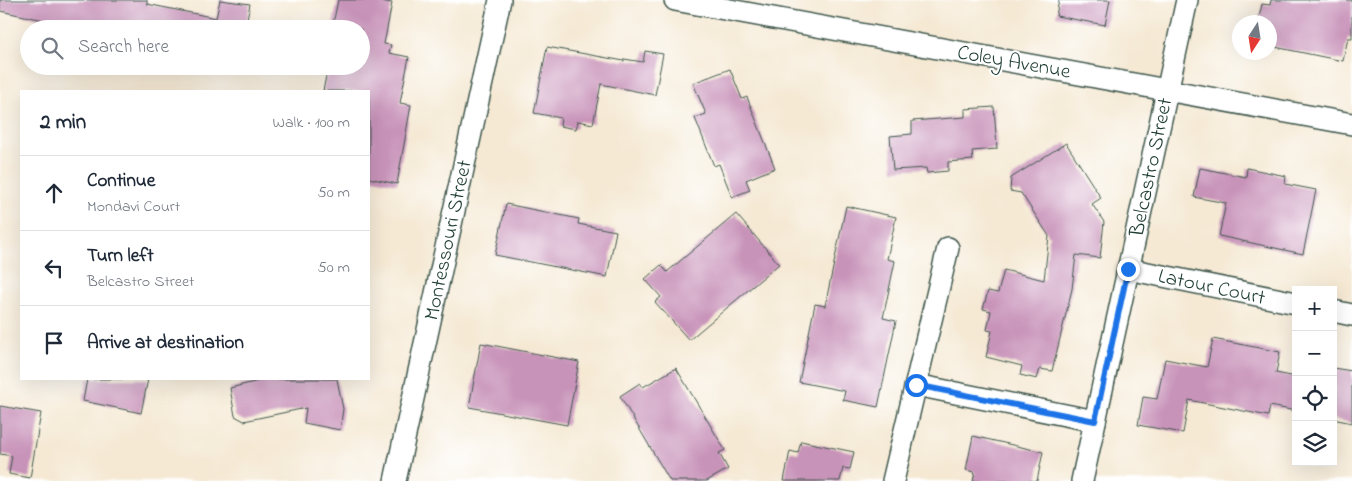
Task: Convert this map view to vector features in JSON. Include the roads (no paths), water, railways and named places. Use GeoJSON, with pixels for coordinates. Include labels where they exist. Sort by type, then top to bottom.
{"type":"FeatureCollection","features":[{"type":"Feature","properties":{"kind":"street","name":"Montessouri Street"},"geometry":{"type":"LineString","coordinates":[[395,481],[500,0]]}},
{"type":"Feature","properties":{"kind":"street","name":"Coley Avenue"},"geometry":{"type":"LineString","coordinates":[[675,0],[1352,124]]}},
{"type":"Feature","properties":{"kind":"street","name":"Belcastro Street"},"geometry":{"type":"LineString","coordinates":[[1082,481],[1166,89],[1187,0]]}},
{"type":"Feature","properties":{"kind":"street"},"geometry":{"type":"LineString","coordinates":[[893,481],[948,248]]}},
{"type":"Feature","properties":{"kind":"street","name":"Latour Court"},"geometry":{"type":"LineString","coordinates":[[1128,269],[1292,302]]}},
{"type":"Feature","properties":{"kind":"street"},"geometry":{"type":"LineString","coordinates":[[1337,312],[1352,315]]}},
{"type":"Feature","properties":{"kind":"street"},"geometry":{"type":"LineString","coordinates":[[916,385],[1095,421]]}}]}
